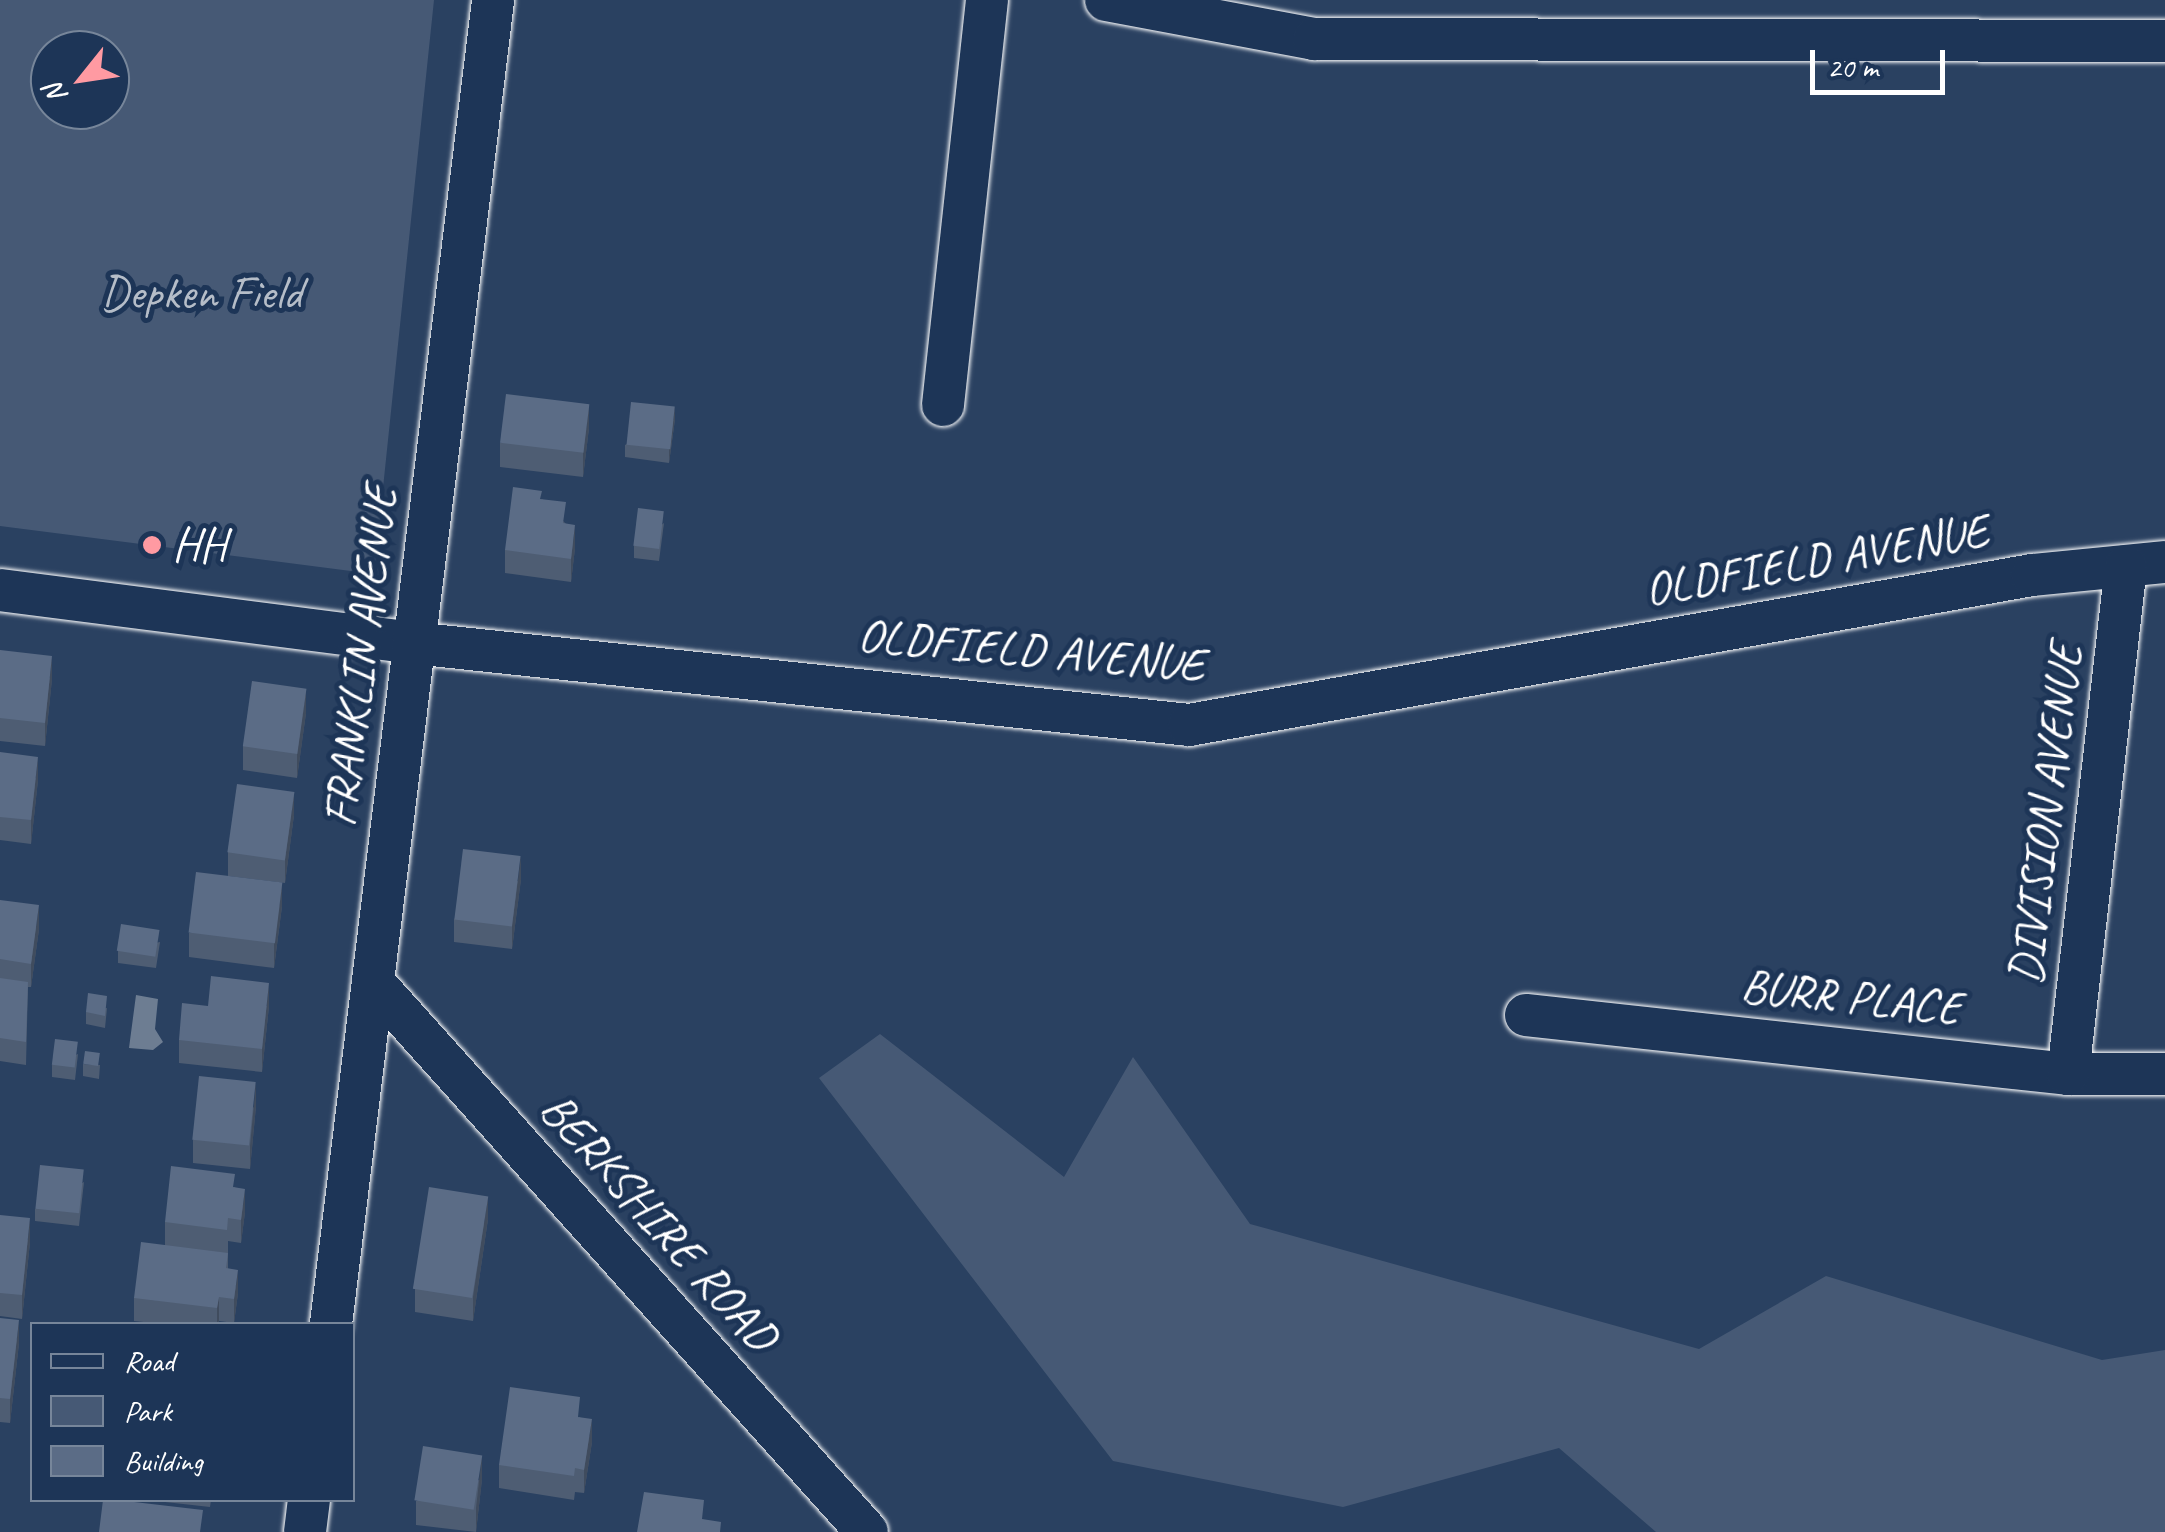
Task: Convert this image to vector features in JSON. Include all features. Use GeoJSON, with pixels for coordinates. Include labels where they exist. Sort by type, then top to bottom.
{"type":"FeatureCollection","features":[{"type":"Feature","properties":{"kind":"street","name":"FRANKLIN AVENUE"},"geometry":{"type":"LineString","coordinates":[[331,1322],[492,0]]}},
{"type":"Feature","properties":{"kind":"street"},"geometry":{"type":"LineString","coordinates":[[944,405],[988,0]]}},
{"type":"Feature","properties":{"kind":"street"},"geometry":{"type":"LineString","coordinates":[[1106,0],[1314,39],[2165,41]]}},
{"type":"Feature","properties":{"kind":"street","name":"OLDFIELD AVENUE"},"geometry":{"type":"LineString","coordinates":[[0,590],[414,643],[1189,726],[2032,575],[2146,564]]}},
{"type":"Feature","properties":{"kind":"street","name":"DIVISION AVENUE"},"geometry":{"type":"LineString","coordinates":[[2068,1074],[2146,564]]}},
{"type":"Feature","properties":{"kind":"street","name":"BERKSHIRE ROAD"},"geometry":{"type":"LineString","coordinates":[[373,982],[867,1532]]}},
{"type":"Feature","properties":{"kind":"street","name":"BURR PLACE"},"geometry":{"type":"LineString","coordinates":[[1526,1015],[2068,1074],[2165,1074]]}},
{"type":"Feature","properties":{"kind":"street"},"geometry":{"type":"LineString","coordinates":[[305,1532],[309,1502]]}},
{"type":"Feature","properties":{"kind":"green space","name":"Depken Field"},"geometry":{"type":"Polygon","coordinates":[[[0,0],[434,0],[374,574],[0,526],[0,0]]]}},
{"type":"Feature","properties":{"kind":"green space"},"geometry":{"type":"Polygon","coordinates":[[[880,1034],[1064,1177],[1133,1057],[1250,1224],[1699,1349],[1826,1276],[2102,1360],[2165,1350],[2165,1532],[1656,1532],[1559,1448],[1343,1507],[1113,1461],[819,1078],[880,1034]]]}},
{"type":"Feature","properties":{"kind":"shaded area"},"geometry":{"type":"Polygon","coordinates":[[[136,995],[158,999],[155,1029],[163,1042],[153,1050],[129,1048],[136,995]]]}},
{"type":"Feature","properties":{"kind":"building"},"geometry":{"type":"Polygon","coordinates":[[[506,394],[589,404],[583,453],[500,443],[506,394]]]}},
{"type":"Feature","properties":{"kind":"building"},"geometry":{"type":"Polygon","coordinates":[[[631,402],[675,407],[670,449],[627,445],[631,402]]]}},
{"type":"Feature","properties":{"kind":"building"},"geometry":{"type":"Polygon","coordinates":[[[513,487],[542,491],[540,499],[566,502],[563,523],[575,525],[571,559],[505,550],[513,487]]]}},
{"type":"Feature","properties":{"kind":"building"},"geometry":{"type":"Polygon","coordinates":[[[638,508],[664,511],[659,549],[633,546],[638,508]]]}},
{"type":"Feature","properties":{"kind":"building"},"geometry":{"type":"Polygon","coordinates":[[[0,650],[52,656],[45,723],[0,718],[0,650]]]}},
{"type":"Feature","properties":{"kind":"building"},"geometry":{"type":"Polygon","coordinates":[[[252,681],[306,689],[297,754],[243,746],[252,681]]]}},
{"type":"Feature","properties":{"kind":"building"},"geometry":{"type":"Polygon","coordinates":[[[0,752],[38,757],[31,820],[0,817],[0,752]]]}},
{"type":"Feature","properties":{"kind":"building"},"geometry":{"type":"Polygon","coordinates":[[[237,784],[294,792],[285,860],[227,852],[237,784]]]}},
{"type":"Feature","properties":{"kind":"building"},"geometry":{"type":"Polygon","coordinates":[[[463,849],[521,856],[512,927],[454,919],[463,849]]]}},
{"type":"Feature","properties":{"kind":"building"},"geometry":{"type":"Polygon","coordinates":[[[196,872],[282,883],[275,943],[189,933],[196,872]]]}},
{"type":"Feature","properties":{"kind":"building"},"geometry":{"type":"Polygon","coordinates":[[[0,900],[39,905],[31,964],[0,959],[0,900]]]}},
{"type":"Feature","properties":{"kind":"building"},"geometry":{"type":"Polygon","coordinates":[[[121,924],[160,930],[155,957],[117,951],[121,924]]]}},
{"type":"Feature","properties":{"kind":"building"},"geometry":{"type":"Polygon","coordinates":[[[211,976],[269,983],[262,1049],[179,1040],[182,1003],[208,1006],[211,976]]]}},
{"type":"Feature","properties":{"kind":"building"},"geometry":{"type":"Polygon","coordinates":[[[0,978],[28,982],[26,1042],[0,1038],[0,978]]]}},
{"type":"Feature","properties":{"kind":"building"},"geometry":{"type":"Polygon","coordinates":[[[88,993],[107,996],[105,1016],[86,1012],[88,993]]]}},
{"type":"Feature","properties":{"kind":"building"},"geometry":{"type":"Polygon","coordinates":[[[55,1039],[78,1042],[75,1068],[52,1065],[55,1039]]]}},
{"type":"Feature","properties":{"kind":"building"},"geometry":{"type":"Polygon","coordinates":[[[85,1051],[100,1053],[98,1066],[83,1064],[85,1051]]]}},
{"type":"Feature","properties":{"kind":"building"},"geometry":{"type":"Polygon","coordinates":[[[199,1076],[256,1082],[249,1146],[192,1140],[199,1076]]]}},
{"type":"Feature","properties":{"kind":"building"},"geometry":{"type":"Polygon","coordinates":[[[40,1165],[84,1170],[79,1213],[35,1209],[40,1165]]]}},
{"type":"Feature","properties":{"kind":"building"},"geometry":{"type":"Polygon","coordinates":[[[171,1166],[235,1174],[233,1187],[245,1189],[241,1220],[228,1218],[227,1230],[165,1222],[171,1166]]]}},
{"type":"Feature","properties":{"kind":"building"},"geometry":{"type":"Polygon","coordinates":[[[429,1187],[488,1196],[472,1298],[413,1289],[429,1187]]]}},
{"type":"Feature","properties":{"kind":"building"},"geometry":{"type":"Polygon","coordinates":[[[0,1215],[30,1218],[22,1295],[0,1293],[0,1215]]]}},
{"type":"Feature","properties":{"kind":"building"},"geometry":{"type":"Polygon","coordinates":[[[141,1242],[228,1253],[226,1268],[238,1270],[234,1299],[219,1297],[217,1308],[134,1298],[141,1242]]]}},
{"type":"Feature","properties":{"kind":"building"},"geometry":{"type":"Polygon","coordinates":[[[0,1318],[19,1320],[10,1399],[0,1398],[0,1318]]]}},
{"type":"Feature","properties":{"kind":"building"},"geometry":{"type":"Polygon","coordinates":[[[510,1387],[580,1397],[578,1417],[592,1419],[584,1470],[575,1468],[574,1476],[499,1465],[510,1387]]]}},
{"type":"Feature","properties":{"kind":"building"},"geometry":{"type":"Polygon","coordinates":[[[423,1446],[482,1455],[474,1510],[414,1500],[423,1446]]]}},
{"type":"Feature","properties":{"kind":"building"},"geometry":{"type":"Polygon","coordinates":[[[644,1492],[704,1500],[702,1519],[721,1522],[720,1532],[637,1532],[644,1492]]]}},
{"type":"Feature","properties":{"kind":"building"},"geometry":{"type":"Polygon","coordinates":[[[103,1502],[203,1510],[200,1532],[99,1532],[103,1502]]]}},
{"type":"Feature","properties":{"kind":"place","name":"HH"},"geometry":{"type":"Point","coordinates":[152,545]}}]}
